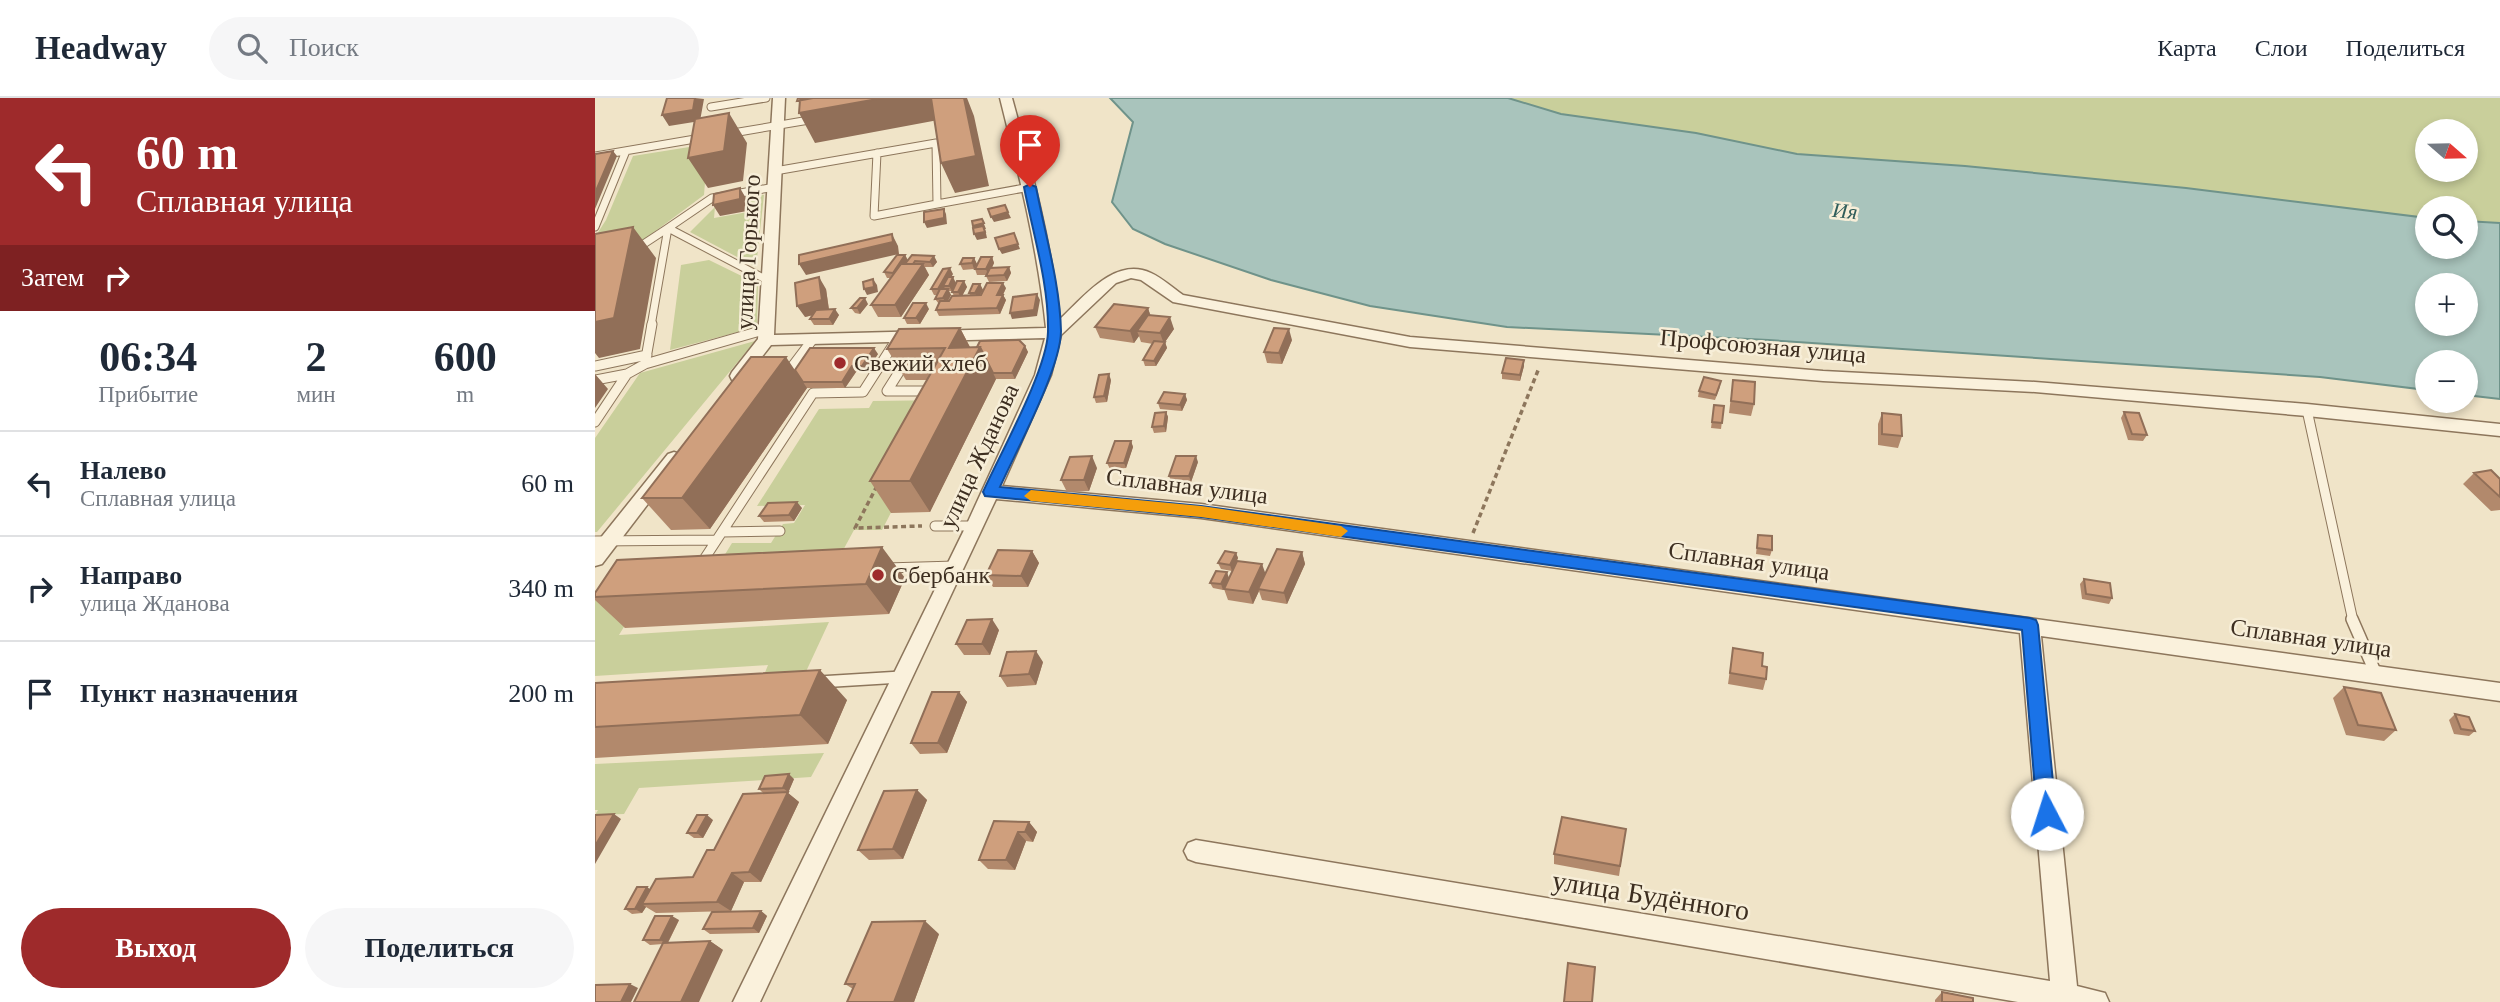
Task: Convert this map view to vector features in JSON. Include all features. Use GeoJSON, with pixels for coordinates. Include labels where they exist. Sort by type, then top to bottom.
{"type":"FeatureCollection","features":[{"type":"Feature","properties":{"kind":"street","name":"улица Горького"},"geometry":{"type":"LineString","coordinates":[[735,385],[767,335],[779,98]]}},
{"type":"Feature","properties":{"kind":"street","name":"улица Жданова"},"geometry":{"type":"LineString","coordinates":[[746,1002],[975,526],[1043,375],[1054,333],[1048,278],[1030,187],[1006,98]]}},
{"type":"Feature","properties":{"kind":"street","name":"Профсоюзная улица"},"geometry":{"type":"LineString","coordinates":[[1054,333],[1111,279],[1130,273],[1146,276],[1178,299],[1410,342],[1937,384],[2035,387],[2307,410],[2500,430]]}},
{"type":"Feature","properties":{"kind":"street"},"geometry":{"type":"LineString","coordinates":[[767,335],[813,339],[900,336],[919,341],[1054,333]]}},
{"type":"Feature","properties":{"kind":"street"},"geometry":{"type":"LineString","coordinates":[[595,559],[602,541],[684,445]]}},
{"type":"Feature","properties":{"kind":"street","name":"Сплавная улица"},"geometry":{"type":"LineString","coordinates":[[991,492],[1201,511],[2500,692]]}},
{"type":"Feature","properties":{"kind":"street"},"geometry":{"type":"LineString","coordinates":[[2030,625],[2065,999]]}},
{"type":"Feature","properties":{"kind":"street","name":"улица Будённого"},"geometry":{"type":"LineString","coordinates":[[1196,851],[2065,999],[2096,1002]]}},
{"type":"Feature","properties":{"kind":"lane"},"geometry":{"type":"LineString","coordinates":[[711,107],[766,98]]}},
{"type":"Feature","properties":{"kind":"lane"},"geometry":{"type":"LineString","coordinates":[[722,134],[818,118]]}},
{"type":"Feature","properties":{"kind":"lane"},"geometry":{"type":"LineString","coordinates":[[595,156],[709,137]]}},
{"type":"Feature","properties":{"kind":"lane"},"geometry":{"type":"LineString","coordinates":[[626,256],[712,198],[877,153],[936,143],[937,204]]}},
{"type":"Feature","properties":{"kind":"lane"},"geometry":{"type":"LineString","coordinates":[[595,227],[626,151]]}},
{"type":"Feature","properties":{"kind":"lane"},"geometry":{"type":"LineString","coordinates":[[877,153],[874,216],[1030,187]]}},
{"type":"Feature","properties":{"kind":"lane"},"geometry":{"type":"LineString","coordinates":[[668,228],[769,281]]}},
{"type":"Feature","properties":{"kind":"lane"},"geometry":{"type":"LineString","coordinates":[[595,422],[627,374],[646,360],[668,228]]}},
{"type":"Feature","properties":{"kind":"lane"},"geometry":{"type":"LineString","coordinates":[[595,366],[646,360],[767,335]]}},
{"type":"Feature","properties":{"kind":"lane"},"geometry":{"type":"LineString","coordinates":[[708,574],[694,574],[813,393],[863,392],[900,336]]}},
{"type":"Feature","properties":{"kind":"lane"},"geometry":{"type":"LineString","coordinates":[[770,381],[782,381],[813,339]]}},
{"type":"Feature","properties":{"kind":"lane"},"geometry":{"type":"LineString","coordinates":[[908,358],[887,391],[929,391]]}},
{"type":"Feature","properties":{"kind":"lane"},"geometry":{"type":"LineString","coordinates":[[595,380],[627,374]]}},
{"type":"Feature","properties":{"kind":"lane"},"geometry":{"type":"LineString","coordinates":[[2307,410],[2352,619],[2376,674]]}},
{"type":"Feature","properties":{"kind":"lane"},"geometry":{"type":"LineString","coordinates":[[935,526],[975,526]]}},
{"type":"Feature","properties":{"kind":"lane"},"geometry":{"type":"LineString","coordinates":[[602,541],[779,531]]}},
{"type":"Feature","properties":{"kind":"lane"},"geometry":{"type":"LineString","coordinates":[[873,569],[955,566]]}},
{"type":"Feature","properties":{"kind":"lane"},"geometry":{"type":"LineString","coordinates":[[804,683],[901,677]]}},
{"type":"Feature","properties":{"kind":"path"},"geometry":{"type":"LineString","coordinates":[[1466,550],[1545,353]]}},
{"type":"Feature","properties":{"kind":"path"},"geometry":{"type":"LineString","coordinates":[[879,482],[855,528],[935,526]]}},
{"type":"Feature","properties":{"kind":"green space"},"geometry":{"type":"Polygon","coordinates":[[[1508,98],[2500,98],[2500,223],[2478,222],[2478,196],[2415,196],[2413,218],[2186,188],[1965,166],[1797,154],[1696,133],[1561,114],[1508,98]]]}},
{"type":"Feature","properties":{"kind":"green space"},"geometry":{"type":"Polygon","coordinates":[[[708,144],[704,195],[595,276],[595,237],[606,220],[633,156],[708,144]]]}},
{"type":"Feature","properties":{"kind":"green space"},"geometry":{"type":"Polygon","coordinates":[[[747,193],[764,195],[756,267],[690,232],[715,207],[714,218],[748,212],[747,193]]]}},
{"type":"Feature","properties":{"kind":"green space"},"geometry":{"type":"Polygon","coordinates":[[[709,260],[758,284],[757,327],[670,350],[681,265],[709,260]]]}},
{"type":"Feature","properties":{"kind":"green space"},"geometry":{"type":"Polygon","coordinates":[[[755,341],[595,532],[595,438],[640,373],[755,341]]]}},
{"type":"Feature","properties":{"kind":"green space"},"geometry":{"type":"Polygon","coordinates":[[[949,400],[882,530],[854,530],[841,554],[724,556],[732,543],[771,543],[783,524],[794,523],[805,505],[757,506],[819,409],[869,408],[873,401],[949,400]]]}},
{"type":"Feature","properties":{"kind":"green space"},"geometry":{"type":"Polygon","coordinates":[[[662,564],[619,635],[829,622],[803,678],[762,680],[768,665],[595,676],[595,591],[624,566],[662,564]]]}},
{"type":"Feature","properties":{"kind":"green space"},"geometry":{"type":"Polygon","coordinates":[[[824,753],[811,777],[639,788],[624,814],[595,815],[598,810],[595,810],[595,764],[824,753]]]}},
{"type":"Feature","properties":{"kind":"water","name":"Ия"},"geometry":{"type":"Polygon","coordinates":[[[1110,98],[1508,98],[1561,114],[1696,133],[1797,154],[1965,166],[2186,188],[2415,217],[2415,259],[2478,259],[2478,222],[2500,223],[2500,399],[2478,396],[2478,350],[2415,350],[2415,389],[2320,377],[1768,340],[1507,327],[1370,306],[1271,280],[1165,244],[1133,229],[1112,202],[1133,122],[1110,98]]]}},
{"type":"Feature","properties":{"kind":"building"},"geometry":{"type":"Polygon","coordinates":[[[667,98],[695,98],[693,110],[662,115],[667,98]]]}},
{"type":"Feature","properties":{"kind":"building"},"geometry":{"type":"Polygon","coordinates":[[[883,98],[799,113],[800,100],[883,98]]]}},
{"type":"Feature","properties":{"kind":"building"},"geometry":{"type":"Polygon","coordinates":[[[931,98],[964,98],[976,156],[941,163],[931,98]]]}},
{"type":"Feature","properties":{"kind":"building"},"geometry":{"type":"Polygon","coordinates":[[[729,113],[724,151],[688,158],[695,119],[729,113]]]}},
{"type":"Feature","properties":{"kind":"building"},"geometry":{"type":"Polygon","coordinates":[[[613,151],[595,193],[595,154],[613,151]]]}},
{"type":"Feature","properties":{"kind":"building"},"geometry":{"type":"Polygon","coordinates":[[[740,188],[740,199],[713,205],[714,194],[740,188]]]}},
{"type":"Feature","properties":{"kind":"building"},"geometry":{"type":"Polygon","coordinates":[[[1005,205],[1008,212],[991,217],[988,209],[1005,205]]]}},
{"type":"Feature","properties":{"kind":"building"},"geometry":{"type":"Polygon","coordinates":[[[944,209],[944,218],[924,222],[924,212],[944,209]]]}},
{"type":"Feature","properties":{"kind":"building"},"geometry":{"type":"Polygon","coordinates":[[[982,219],[984,223],[973,226],[972,221],[982,219]]]}},
{"type":"Feature","properties":{"kind":"building"},"geometry":{"type":"Polygon","coordinates":[[[983,226],[985,232],[974,234],[973,228],[983,226]]]}},
{"type":"Feature","properties":{"kind":"building"},"geometry":{"type":"Polygon","coordinates":[[[633,227],[614,318],[595,322],[595,234],[633,227]]]}},
{"type":"Feature","properties":{"kind":"building"},"geometry":{"type":"Polygon","coordinates":[[[1014,233],[1018,244],[999,249],[995,238],[1014,233]]]}},
{"type":"Feature","properties":{"kind":"building"},"geometry":{"type":"Polygon","coordinates":[[[892,234],[893,242],[799,264],[799,255],[892,234]]]}},
{"type":"Feature","properties":{"kind":"building"},"geometry":{"type":"Polygon","coordinates":[[[897,255],[905,255],[893,273],[884,272],[897,255]]]}},
{"type":"Feature","properties":{"kind":"building"},"geometry":{"type":"Polygon","coordinates":[[[912,255],[934,256],[930,262],[915,261],[913,264],[905,264],[912,255]]]}},
{"type":"Feature","properties":{"kind":"building"},"geometry":{"type":"Polygon","coordinates":[[[981,257],[992,257],[986,269],[975,269],[981,257]]]}},
{"type":"Feature","properties":{"kind":"building"},"geometry":{"type":"Polygon","coordinates":[[[963,258],[974,258],[972,263],[960,264],[963,258]]]}},
{"type":"Feature","properties":{"kind":"building"},"geometry":{"type":"Polygon","coordinates":[[[901,264],[923,264],[895,305],[871,305],[901,264]]]}},
{"type":"Feature","properties":{"kind":"building"},"geometry":{"type":"Polygon","coordinates":[[[1009,267],[1004,275],[986,276],[990,268],[1009,267]]]}},
{"type":"Feature","properties":{"kind":"building"},"geometry":{"type":"Polygon","coordinates":[[[950,268],[938,289],[931,289],[943,269],[950,268]]]}},
{"type":"Feature","properties":{"kind":"building"},"geometry":{"type":"Polygon","coordinates":[[[819,277],[822,300],[797,306],[795,283],[819,277]]]}},
{"type":"Feature","properties":{"kind":"building"},"geometry":{"type":"Polygon","coordinates":[[[948,277],[953,277],[949,286],[943,286],[948,277]]]}},
{"type":"Feature","properties":{"kind":"building"},"geometry":{"type":"Polygon","coordinates":[[[873,279],[874,287],[864,289],[863,282],[873,279]]]}},
{"type":"Feature","properties":{"kind":"building"},"geometry":{"type":"Polygon","coordinates":[[[957,281],[964,281],[958,292],[952,292],[957,281]]]}},
{"type":"Feature","properties":{"kind":"building"},"geometry":{"type":"Polygon","coordinates":[[[987,283],[1003,283],[997,295],[1003,295],[997,308],[936,310],[940,301],[949,301],[952,296],[981,295],[987,283]]]}},
{"type":"Feature","properties":{"kind":"building"},"geometry":{"type":"Polygon","coordinates":[[[973,284],[980,284],[975,293],[969,293],[973,284]]]}},
{"type":"Feature","properties":{"kind":"building"},"geometry":{"type":"Polygon","coordinates":[[[940,289],[948,289],[943,298],[935,299],[940,289]]]}},
{"type":"Feature","properties":{"kind":"building"},"geometry":{"type":"Polygon","coordinates":[[[1037,294],[1034,310],[1010,313],[1013,297],[1037,294]]]}},
{"type":"Feature","properties":{"kind":"building"},"geometry":{"type":"Polygon","coordinates":[[[860,298],[865,298],[857,308],[851,308],[860,298]]]}},
{"type":"Feature","properties":{"kind":"building"},"geometry":{"type":"Polygon","coordinates":[[[913,303],[926,303],[916,318],[904,318],[913,303]]]}},
{"type":"Feature","properties":{"kind":"building"},"geometry":{"type":"Polygon","coordinates":[[[1114,304],[1148,308],[1130,331],[1095,327],[1114,304]]]}},
{"type":"Feature","properties":{"kind":"building"},"geometry":{"type":"Polygon","coordinates":[[[835,309],[829,319],[810,319],[816,310],[835,309]]]}},
{"type":"Feature","properties":{"kind":"building"},"geometry":{"type":"Polygon","coordinates":[[[1148,315],[1170,317],[1160,333],[1137,331],[1148,315]]]}},
{"type":"Feature","properties":{"kind":"building"},"geometry":{"type":"Polygon","coordinates":[[[960,328],[949,348],[980,347],[910,481],[870,481],[945,348],[887,349],[899,329],[960,328]]]}},
{"type":"Feature","properties":{"kind":"building"},"geometry":{"type":"Polygon","coordinates":[[[1274,328],[1289,329],[1279,353],[1264,352],[1274,328]]]}},
{"type":"Feature","properties":{"kind":"building"},"geometry":{"type":"Polygon","coordinates":[[[1019,340],[1025,346],[1012,373],[993,373],[980,347],[977,347],[980,341],[1019,340]]]}},
{"type":"Feature","properties":{"kind":"building"},"geometry":{"type":"Polygon","coordinates":[[[1154,341],[1165,342],[1154,361],[1143,360],[1154,341]]]}},
{"type":"Feature","properties":{"kind":"building","name":"Свежий хлеб"},"geometry":{"type":"Polygon","coordinates":[[[810,348],[874,348],[862,366],[852,366],[842,382],[803,382],[795,370],[810,348]]]}},
{"type":"Feature","properties":{"kind":"building"},"geometry":{"type":"Polygon","coordinates":[[[751,357],[786,357],[682,498],[642,498],[751,357]]]}},
{"type":"Feature","properties":{"kind":"building"},"geometry":{"type":"Polygon","coordinates":[[[1506,358],[1524,360],[1520,375],[1502,373],[1506,358]]]}},
{"type":"Feature","properties":{"kind":"building"},"geometry":{"type":"Polygon","coordinates":[[[1109,374],[1104,396],[1094,397],[1099,375],[1109,374]]]}},
{"type":"Feature","properties":{"kind":"building"},"geometry":{"type":"Polygon","coordinates":[[[1704,377],[1721,381],[1716,395],[1699,391],[1704,377]]]}},
{"type":"Feature","properties":{"kind":"building"},"geometry":{"type":"Polygon","coordinates":[[[1733,380],[1755,382],[1754,404],[1731,401],[1733,380]]]}},
{"type":"Feature","properties":{"kind":"building"},"geometry":{"type":"Polygon","coordinates":[[[1164,392],[1185,394],[1180,405],[1158,403],[1164,392]]]}},
{"type":"Feature","properties":{"kind":"building"},"geometry":{"type":"Polygon","coordinates":[[[1714,405],[1724,406],[1722,423],[1712,422],[1714,405]]]}},
{"type":"Feature","properties":{"kind":"building"},"geometry":{"type":"Polygon","coordinates":[[[1166,412],[1164,426],[1152,427],[1155,413],[1166,412]]]}},
{"type":"Feature","properties":{"kind":"building"},"geometry":{"type":"Polygon","coordinates":[[[2124,412],[2139,413],[2147,435],[2132,434],[2124,412]]]}},
{"type":"Feature","properties":{"kind":"building"},"geometry":{"type":"Polygon","coordinates":[[[1882,413],[1901,415],[1902,436],[1882,434],[1882,413]]]}},
{"type":"Feature","properties":{"kind":"building"},"geometry":{"type":"Polygon","coordinates":[[[1115,441],[1131,441],[1124,463],[1107,463],[1115,441]]]}},
{"type":"Feature","properties":{"kind":"building"},"geometry":{"type":"Polygon","coordinates":[[[1092,456],[1084,480],[1061,480],[1070,457],[1092,456]]]}},
{"type":"Feature","properties":{"kind":"building"},"geometry":{"type":"Polygon","coordinates":[[[1176,456],[1196,456],[1189,476],[1169,476],[1176,456]]]}},
{"type":"Feature","properties":{"kind":"building"},"geometry":{"type":"Polygon","coordinates":[[[2491,470],[2500,479],[2500,497],[2474,473],[2491,470]]]}},
{"type":"Feature","properties":{"kind":"building"},"geometry":{"type":"Polygon","coordinates":[[[797,502],[789,515],[759,516],[768,503],[797,502]]]}},
{"type":"Feature","properties":{"kind":"building"},"geometry":{"type":"Polygon","coordinates":[[[1758,535],[1772,536],[1772,550],[1757,548],[1758,535]]]}},
{"type":"Feature","properties":{"kind":"building"},"geometry":{"type":"Polygon","coordinates":[[[882,547],[866,584],[595,597],[617,560],[882,547]]]}},
{"type":"Feature","properties":{"kind":"building"},"geometry":{"type":"Polygon","coordinates":[[[1277,549],[1302,552],[1284,593],[1258,589],[1277,549]]]}},
{"type":"Feature","properties":{"kind":"building"},"geometry":{"type":"Polygon","coordinates":[[[998,550],[1032,551],[1021,576],[986,575],[998,550]]]}},
{"type":"Feature","properties":{"kind":"building"},"geometry":{"type":"Polygon","coordinates":[[[1225,551],[1236,553],[1230,565],[1218,563],[1225,551]]]}},
{"type":"Feature","properties":{"kind":"building"},"geometry":{"type":"Polygon","coordinates":[[[1237,561],[1262,564],[1249,592],[1224,589],[1237,561]]]}},
{"type":"Feature","properties":{"kind":"building"},"geometry":{"type":"Polygon","coordinates":[[[1216,571],[1227,572],[1221,584],[1210,583],[1216,571]]]}},
{"type":"Feature","properties":{"kind":"building"},"geometry":{"type":"Polygon","coordinates":[[[2084,579],[2110,583],[2112,598],[2086,594],[2084,579]]]}},
{"type":"Feature","properties":{"kind":"building"},"geometry":{"type":"Polygon","coordinates":[[[992,619],[982,644],[956,644],[967,620],[992,619]]]}},
{"type":"Feature","properties":{"kind":"building"},"geometry":{"type":"Polygon","coordinates":[[[1733,648],[1763,653],[1762,666],[1767,667],[1766,679],[1730,673],[1733,648]]]}},
{"type":"Feature","properties":{"kind":"building"},"geometry":{"type":"Polygon","coordinates":[[[1036,651],[1029,674],[1000,676],[1007,652],[1036,651]]]}},
{"type":"Feature","properties":{"kind":"building"},"geometry":{"type":"Polygon","coordinates":[[[820,670],[800,715],[595,727],[595,683],[820,670]]]}},
{"type":"Feature","properties":{"kind":"building"},"geometry":{"type":"Polygon","coordinates":[[[2344,687],[2381,693],[2396,730],[2358,725],[2344,687]]]}},
{"type":"Feature","properties":{"kind":"building"},"geometry":{"type":"Polygon","coordinates":[[[932,692],[959,692],[938,743],[911,743],[932,692]]]}},
{"type":"Feature","properties":{"kind":"building"},"geometry":{"type":"Polygon","coordinates":[[[2455,714],[2469,717],[2475,731],[2461,729],[2455,714]]]}},
{"type":"Feature","properties":{"kind":"building"},"geometry":{"type":"Polygon","coordinates":[[[789,774],[783,788],[759,789],[765,776],[789,774]]]}},
{"type":"Feature","properties":{"kind":"building"},"geometry":{"type":"Polygon","coordinates":[[[917,790],[893,849],[858,850],[884,791],[917,790]]]}},
{"type":"Feature","properties":{"kind":"building"},"geometry":{"type":"Polygon","coordinates":[[[788,792],[749,872],[732,873],[717,902],[642,904],[656,879],[693,877],[707,850],[714,850],[743,794],[788,792]]]}},
{"type":"Feature","properties":{"kind":"building"},"geometry":{"type":"Polygon","coordinates":[[[614,814],[595,846],[595,815],[614,814]]]}},
{"type":"Feature","properties":{"kind":"building"},"geometry":{"type":"Polygon","coordinates":[[[697,815],[707,815],[697,833],[687,833],[697,815]]]}},
{"type":"Feature","properties":{"kind":"building"},"geometry":{"type":"Polygon","coordinates":[[[1562,817],[1626,829],[1620,866],[1554,854],[1562,817]]]}},
{"type":"Feature","properties":{"kind":"building"},"geometry":{"type":"Polygon","coordinates":[[[994,821],[1029,822],[1025,832],[1018,832],[1006,860],[979,860],[994,821]]]}},
{"type":"Feature","properties":{"kind":"building"},"geometry":{"type":"Polygon","coordinates":[[[637,887],[647,887],[635,909],[625,909],[637,887]]]}},
{"type":"Feature","properties":{"kind":"building"},"geometry":{"type":"Polygon","coordinates":[[[761,911],[753,928],[703,929],[712,912],[761,911]]]}},
{"type":"Feature","properties":{"kind":"building"},"geometry":{"type":"Polygon","coordinates":[[[655,916],[672,916],[660,940],[643,940],[655,916]]]}},
{"type":"Feature","properties":{"kind":"building"},"geometry":{"type":"Polygon","coordinates":[[[925,921],[894,1002],[847,1002],[855,984],[845,984],[872,922],[925,921]]]}},
{"type":"Feature","properties":{"kind":"building"},"geometry":{"type":"Polygon","coordinates":[[[710,941],[681,1002],[634,1002],[663,943],[710,941]]]}},
{"type":"Feature","properties":{"kind":"building"},"geometry":{"type":"Polygon","coordinates":[[[1568,963],[1595,967],[1592,1002],[1564,1002],[1568,963]]]}},
{"type":"Feature","properties":{"kind":"building"},"geometry":{"type":"Polygon","coordinates":[[[630,984],[621,1002],[595,1002],[595,985],[630,984]]]}},
{"type":"Feature","properties":{"kind":"building"},"geometry":{"type":"Polygon","coordinates":[[[1942,992],[1973,998],[1973,1002],[1942,1002],[1942,992]]]}},
{"type":"Feature","properties":{"kind":"slow traffic"},"geometry":{"type":"LineString","coordinates":[[1031,496],[1201,511],[1341,531]]}},
{"type":"Feature","properties":{"kind":"place","name":"Свежий хлеб"},"geometry":{"type":"Point","coordinates":[840,363]}},
{"type":"Feature","properties":{"kind":"place","name":"Сбербанк"},"geometry":{"type":"Point","coordinates":[878,575]}},
{"type":"Feature","properties":{"kind":"route"},"geometry":{"type":"LineString","coordinates":[[1030,187],[1048,278],[1054,333],[1043,375],[991,492],[1201,511],[2030,625],[2047,814]]}}]}
